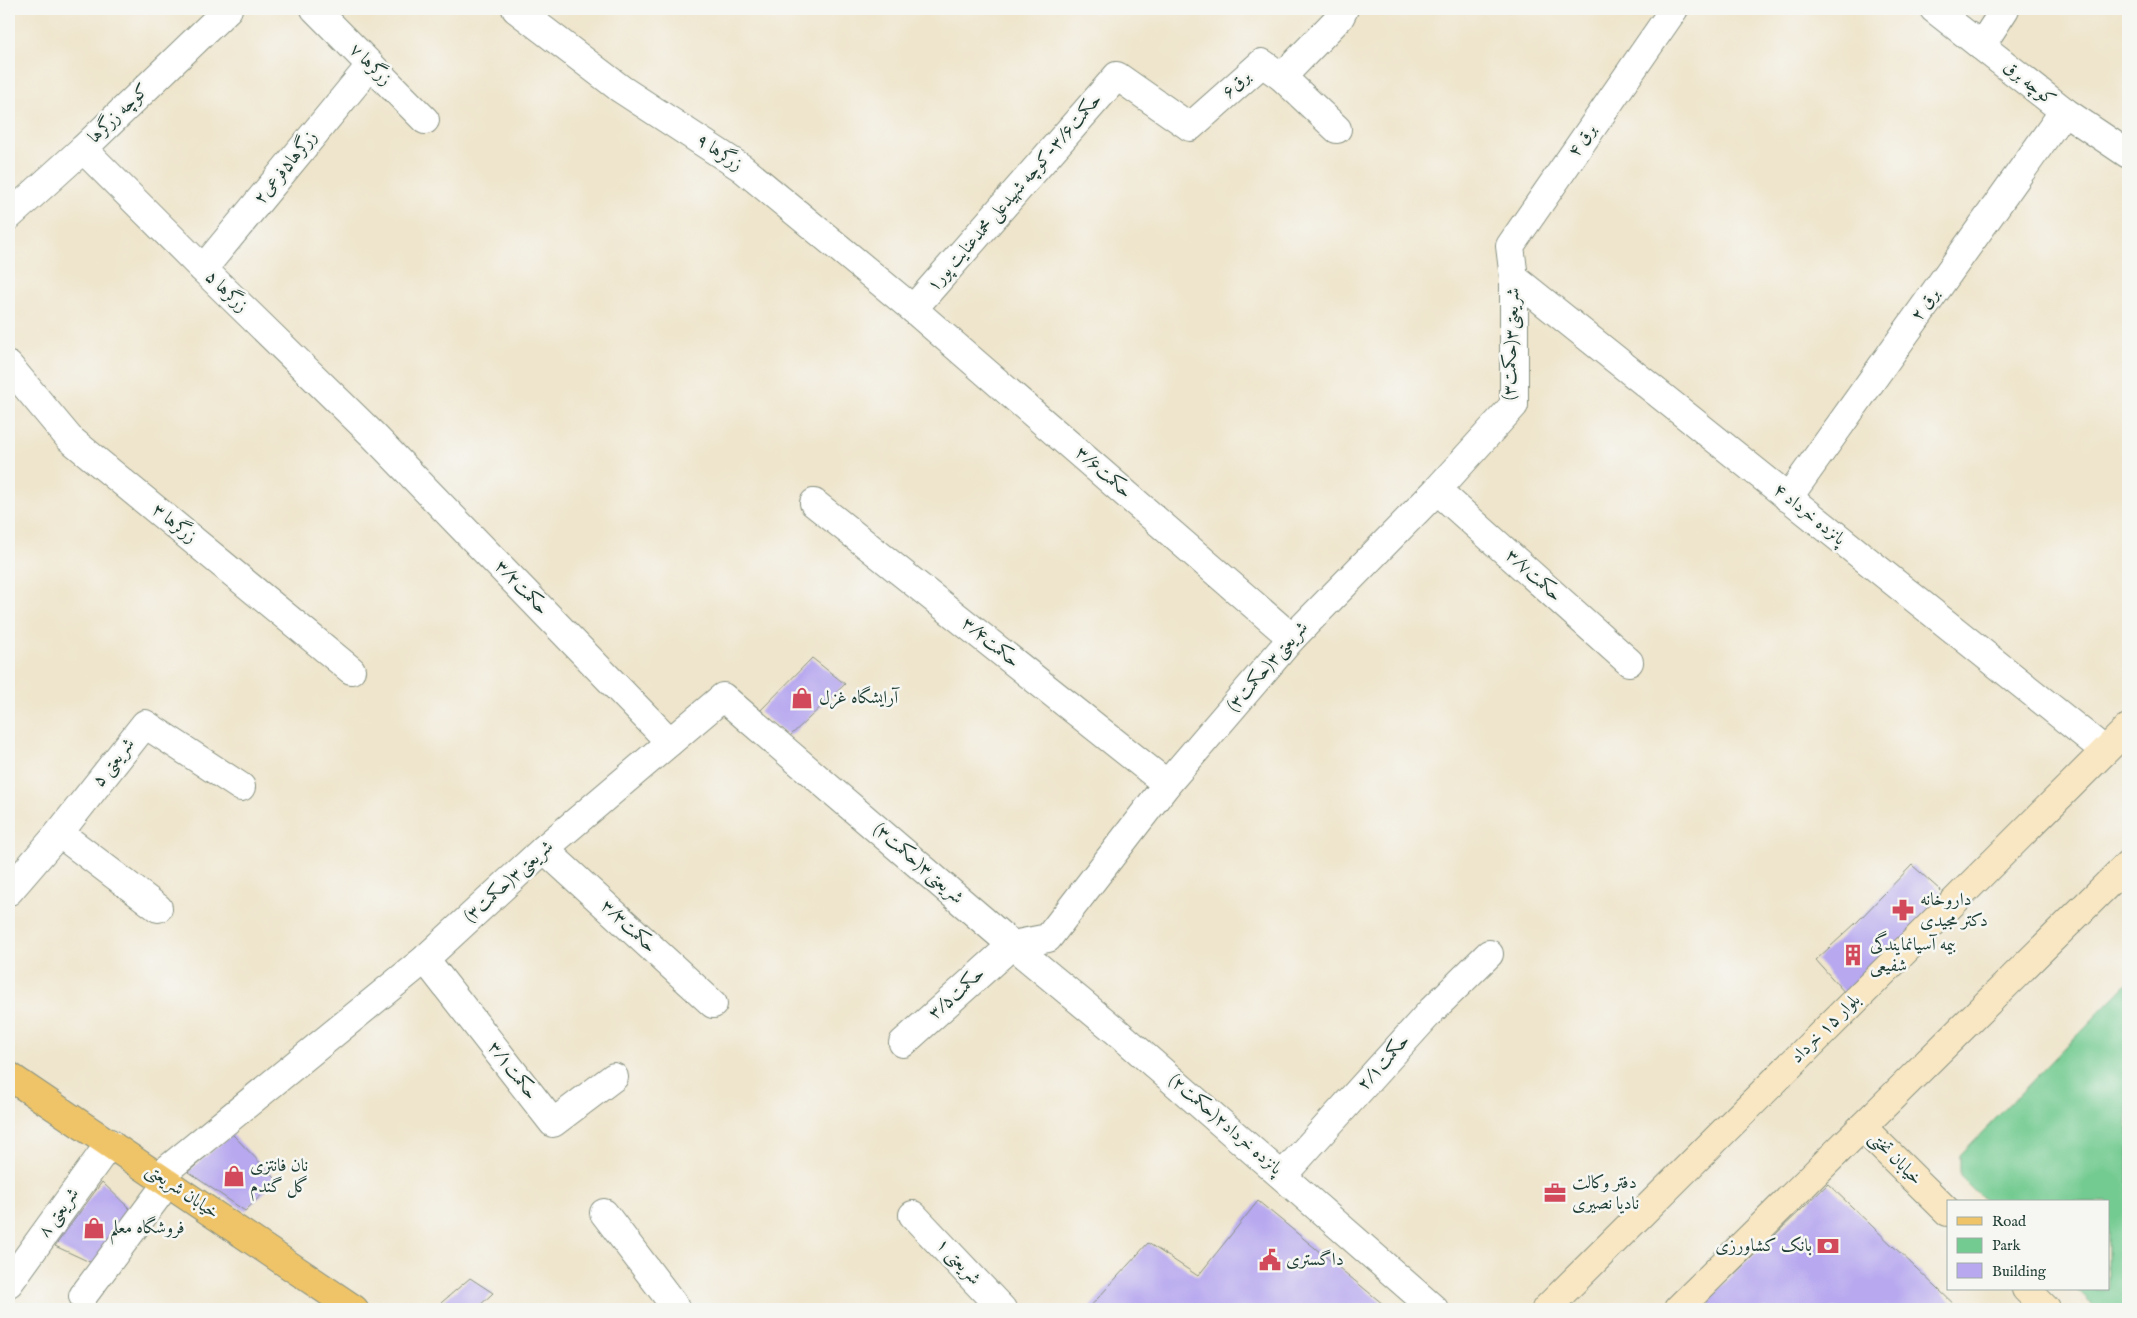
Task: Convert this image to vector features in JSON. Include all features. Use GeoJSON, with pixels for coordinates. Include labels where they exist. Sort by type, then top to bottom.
{"type":"FeatureCollection","features":[{"type":"Feature","properties":{"kind":"main road","name":"بلوار ۱۵ خرداد"},"geometry":{"type":"LineString","coordinates":[[1546,1309],[2128,728]]}},
{"type":"Feature","properties":{"kind":"main road"},"geometry":{"type":"LineString","coordinates":[[1678,1309],[2128,864]]}},
{"type":"Feature","properties":{"kind":"main road","name":"خیابان شریعتی"},"geometry":{"type":"LineString","coordinates":[[9,1076],[354,1309]]}},
{"type":"Feature","properties":{"kind":"main road","name":"خیابان تختی"},"geometry":{"type":"LineString","coordinates":[[1862,1126],[1947,1211]]}},
{"type":"Feature","properties":{"kind":"main road"},"geometry":{"type":"LineString","coordinates":[[2027,1290],[2046,1309]]}},
{"type":"Feature","properties":{"kind":"street","name":"کوچه زرگرها"},"geometry":{"type":"LineString","coordinates":[[9,216],[83,149],[228,9]]}},
{"type":"Feature","properties":{"kind":"street","name":"زرگرها ۷"},"geometry":{"type":"LineString","coordinates":[[315,9],[425,120]]}},
{"type":"Feature","properties":{"kind":"street","name":"زرگرها ۹"},"geometry":{"type":"LineString","coordinates":[[516,9],[621,89],[742,168],[913,309]]}},
{"type":"Feature","properties":{"kind":"street"},"geometry":{"type":"LineString","coordinates":[[1337,129],[1282,77],[1340,17],[1344,9]]}},
{"type":"Feature","properties":{"kind":"street","name":"برق ۴"},"geometry":{"type":"LineString","coordinates":[[1514,278],[1510,246],[1674,9]]}},
{"type":"Feature","properties":{"kind":"street","name":"کوچه برق"},"geometry":{"type":"LineString","coordinates":[[1934,9],[2064,111],[2128,154]]}},
{"type":"Feature","properties":{"kind":"street"},"geometry":{"type":"LineString","coordinates":[[1981,46],[2005,9]]}},
{"type":"Feature","properties":{"kind":"street","name":"برق۶"},"geometry":{"type":"LineString","coordinates":[[1118,76],[1190,127],[1262,62],[1282,77]]}},
{"type":"Feature","properties":{"kind":"street","name":"زرگرها۵فرعی۲"},"geometry":{"type":"LineString","coordinates":[[203,269],[370,66]]}},
{"type":"Feature","properties":{"kind":"street","name":"حکمت۳/۶-کوچه شهیدعلی محمدعنایت پور۱"},"geometry":{"type":"LineString","coordinates":[[913,309],[1118,76]]}},
{"type":"Feature","properties":{"kind":"street","name":"برق ۲"},"geometry":{"type":"LineString","coordinates":[[1788,498],[2064,111]]}},
{"type":"Feature","properties":{"kind":"street","name":"زرگرها ۵"},"geometry":{"type":"LineString","coordinates":[[83,149],[372,434]]}},
{"type":"Feature","properties":{"kind":"street","name":"شریعتی۳(حکمت۳)"},"geometry":{"type":"LineString","coordinates":[[83,1296],[164,1179],[425,959],[544,849],[723,697],[1012,945],[1048,938],[1166,784],[1292,638],[1437,490],[1514,405],[1514,278]]}},
{"type":"Feature","properties":{"kind":"street","name":"پانزده خرداد ۴"},"geometry":{"type":"LineString","coordinates":[[1514,278],[2104,750]]}},
{"type":"Feature","properties":{"kind":"street","name":"حکمت۳/۶"},"geometry":{"type":"LineString","coordinates":[[913,309],[1292,638]]}},
{"type":"Feature","properties":{"kind":"street","name":"زرگرها ۳"},"geometry":{"type":"LineString","coordinates":[[9,366],[69,438],[351,670]]}},
{"type":"Feature","properties":{"kind":"street","name":"حکمت۳/۲"},"geometry":{"type":"LineString","coordinates":[[372,434],[670,742]]}},
{"type":"Feature","properties":{"kind":"street","name":"حکمت۳/۷"},"geometry":{"type":"LineString","coordinates":[[1437,490],[1629,662]]}},
{"type":"Feature","properties":{"kind":"street","name":"حکمت۳/۴"},"geometry":{"type":"LineString","coordinates":[[814,503],[1166,784]]}},
{"type":"Feature","properties":{"kind":"street","name":"شریعتی ۵"},"geometry":{"type":"LineString","coordinates":[[9,891],[59,833],[145,724],[242,787]]}},
{"type":"Feature","properties":{"kind":"street"},"geometry":{"type":"LineString","coordinates":[[59,833],[158,908]]}},
{"type":"Feature","properties":{"kind":"street","name":"حکمت۳/۳"},"geometry":{"type":"LineString","coordinates":[[544,849],[713,1004]]}},
{"type":"Feature","properties":{"kind":"street","name":"حکمت۳/۵"},"geometry":{"type":"LineString","coordinates":[[903,1043],[1012,945]]}},
{"type":"Feature","properties":{"kind":"street","name":"پانزده خرداد۲(حکمت۲)"},"geometry":{"type":"LineString","coordinates":[[1012,945],[1116,1031],[1283,1175],[1434,1309]]}},
{"type":"Feature","properties":{"kind":"street","name":"حکمت۲/۱"},"geometry":{"type":"LineString","coordinates":[[1283,1175],[1432,1010],[1489,954]]}},
{"type":"Feature","properties":{"kind":"street","name":"حکمت۳/۱"},"geometry":{"type":"LineString","coordinates":[[425,959],[553,1123],[614,1077]]}},
{"type":"Feature","properties":{"kind":"street","name":"شریعتی ۸"},"geometry":{"type":"LineString","coordinates":[[9,1284],[110,1143]]}},
{"type":"Feature","properties":{"kind":"street"},"geometry":{"type":"LineString","coordinates":[[604,1212],[678,1309]]}},
{"type":"Feature","properties":{"kind":"street","name":"شریعتی ۱"},"geometry":{"type":"LineString","coordinates":[[913,1214],[1002,1309]]}},
{"type":"Feature","properties":{"kind":"green space"},"geometry":{"type":"Polygon","coordinates":[[[2128,983],[2128,1309],[2096,1309],[2077,1290],[2110,1290],[2110,1200],[1984,1200],[1960,1176],[1960,1155],[2128,983]]]}},
{"type":"Feature","properties":{"kind":"building","name":"آرایشگاه غزل"},"geometry":{"type":"Polygon","coordinates":[[[812,658],[845,684],[790,736],[759,712],[812,658]]]}},
{"type":"Feature","properties":{"kind":"building"},"geometry":{"type":"Polygon","coordinates":[[[1912,865],[1950,899],[1846,994],[1816,960],[1857,922],[1912,865]]]}},
{"type":"Feature","properties":{"kind":"building","name":"نان فانتزی گل گندم"},"geometry":{"type":"Polygon","coordinates":[[[232,1134],[277,1180],[245,1211],[188,1172],[232,1134]]]}},
{"type":"Feature","properties":{"kind":"building","name":"فروشگاه معلم"},"geometry":{"type":"Polygon","coordinates":[[[102,1182],[132,1211],[94,1264],[55,1246],[102,1182]]]}},
{"type":"Feature","properties":{"kind":"building","name":"بانک کشاورزی"},"geometry":{"type":"Polygon","coordinates":[[[1828,1184],[1959,1309],[1698,1309],[1828,1184]]]}},
{"type":"Feature","properties":{"kind":"building","name":"داگستری"},"geometry":{"type":"Polygon","coordinates":[[[1258,1201],[1389,1309],[1088,1309],[1148,1243],[1198,1276],[1258,1201]]]}},
{"type":"Feature","properties":{"kind":"building"},"geometry":{"type":"Polygon","coordinates":[[[470,1278],[493,1293],[476,1309],[434,1309],[470,1278]]]}},
{"type":"Feature","properties":{"kind":"place","name":"آرایشگاه غزل"},"geometry":{"type":"Point","coordinates":[802,698]}},
{"type":"Feature","properties":{"kind":"place","name":"داروخانه دکتر مجیدی"},"geometry":{"type":"Point","coordinates":[1903,910]}},
{"type":"Feature","properties":{"kind":"place","name":"بیمه آسیانمایندگی شفیعی"},"geometry":{"type":"Point","coordinates":[1853,955]}},
{"type":"Feature","properties":{"kind":"place","name":"نان فانتزی گل گندم"},"geometry":{"type":"Point","coordinates":[234,1176]}},
{"type":"Feature","properties":{"kind":"place","name":"دفتر وکالت نادیا نصیری"},"geometry":{"type":"Point","coordinates":[1555,1193]}},
{"type":"Feature","properties":{"kind":"place","name":"فروشگاه معلم"},"geometry":{"type":"Point","coordinates":[94,1228]}},
{"type":"Feature","properties":{"kind":"place","name":"بانک کشاورزی"},"geometry":{"type":"Point","coordinates":[1828,1246]}},
{"type":"Feature","properties":{"kind":"place","name":"داگستری"},"geometry":{"type":"Point","coordinates":[1270,1260]}}]}
